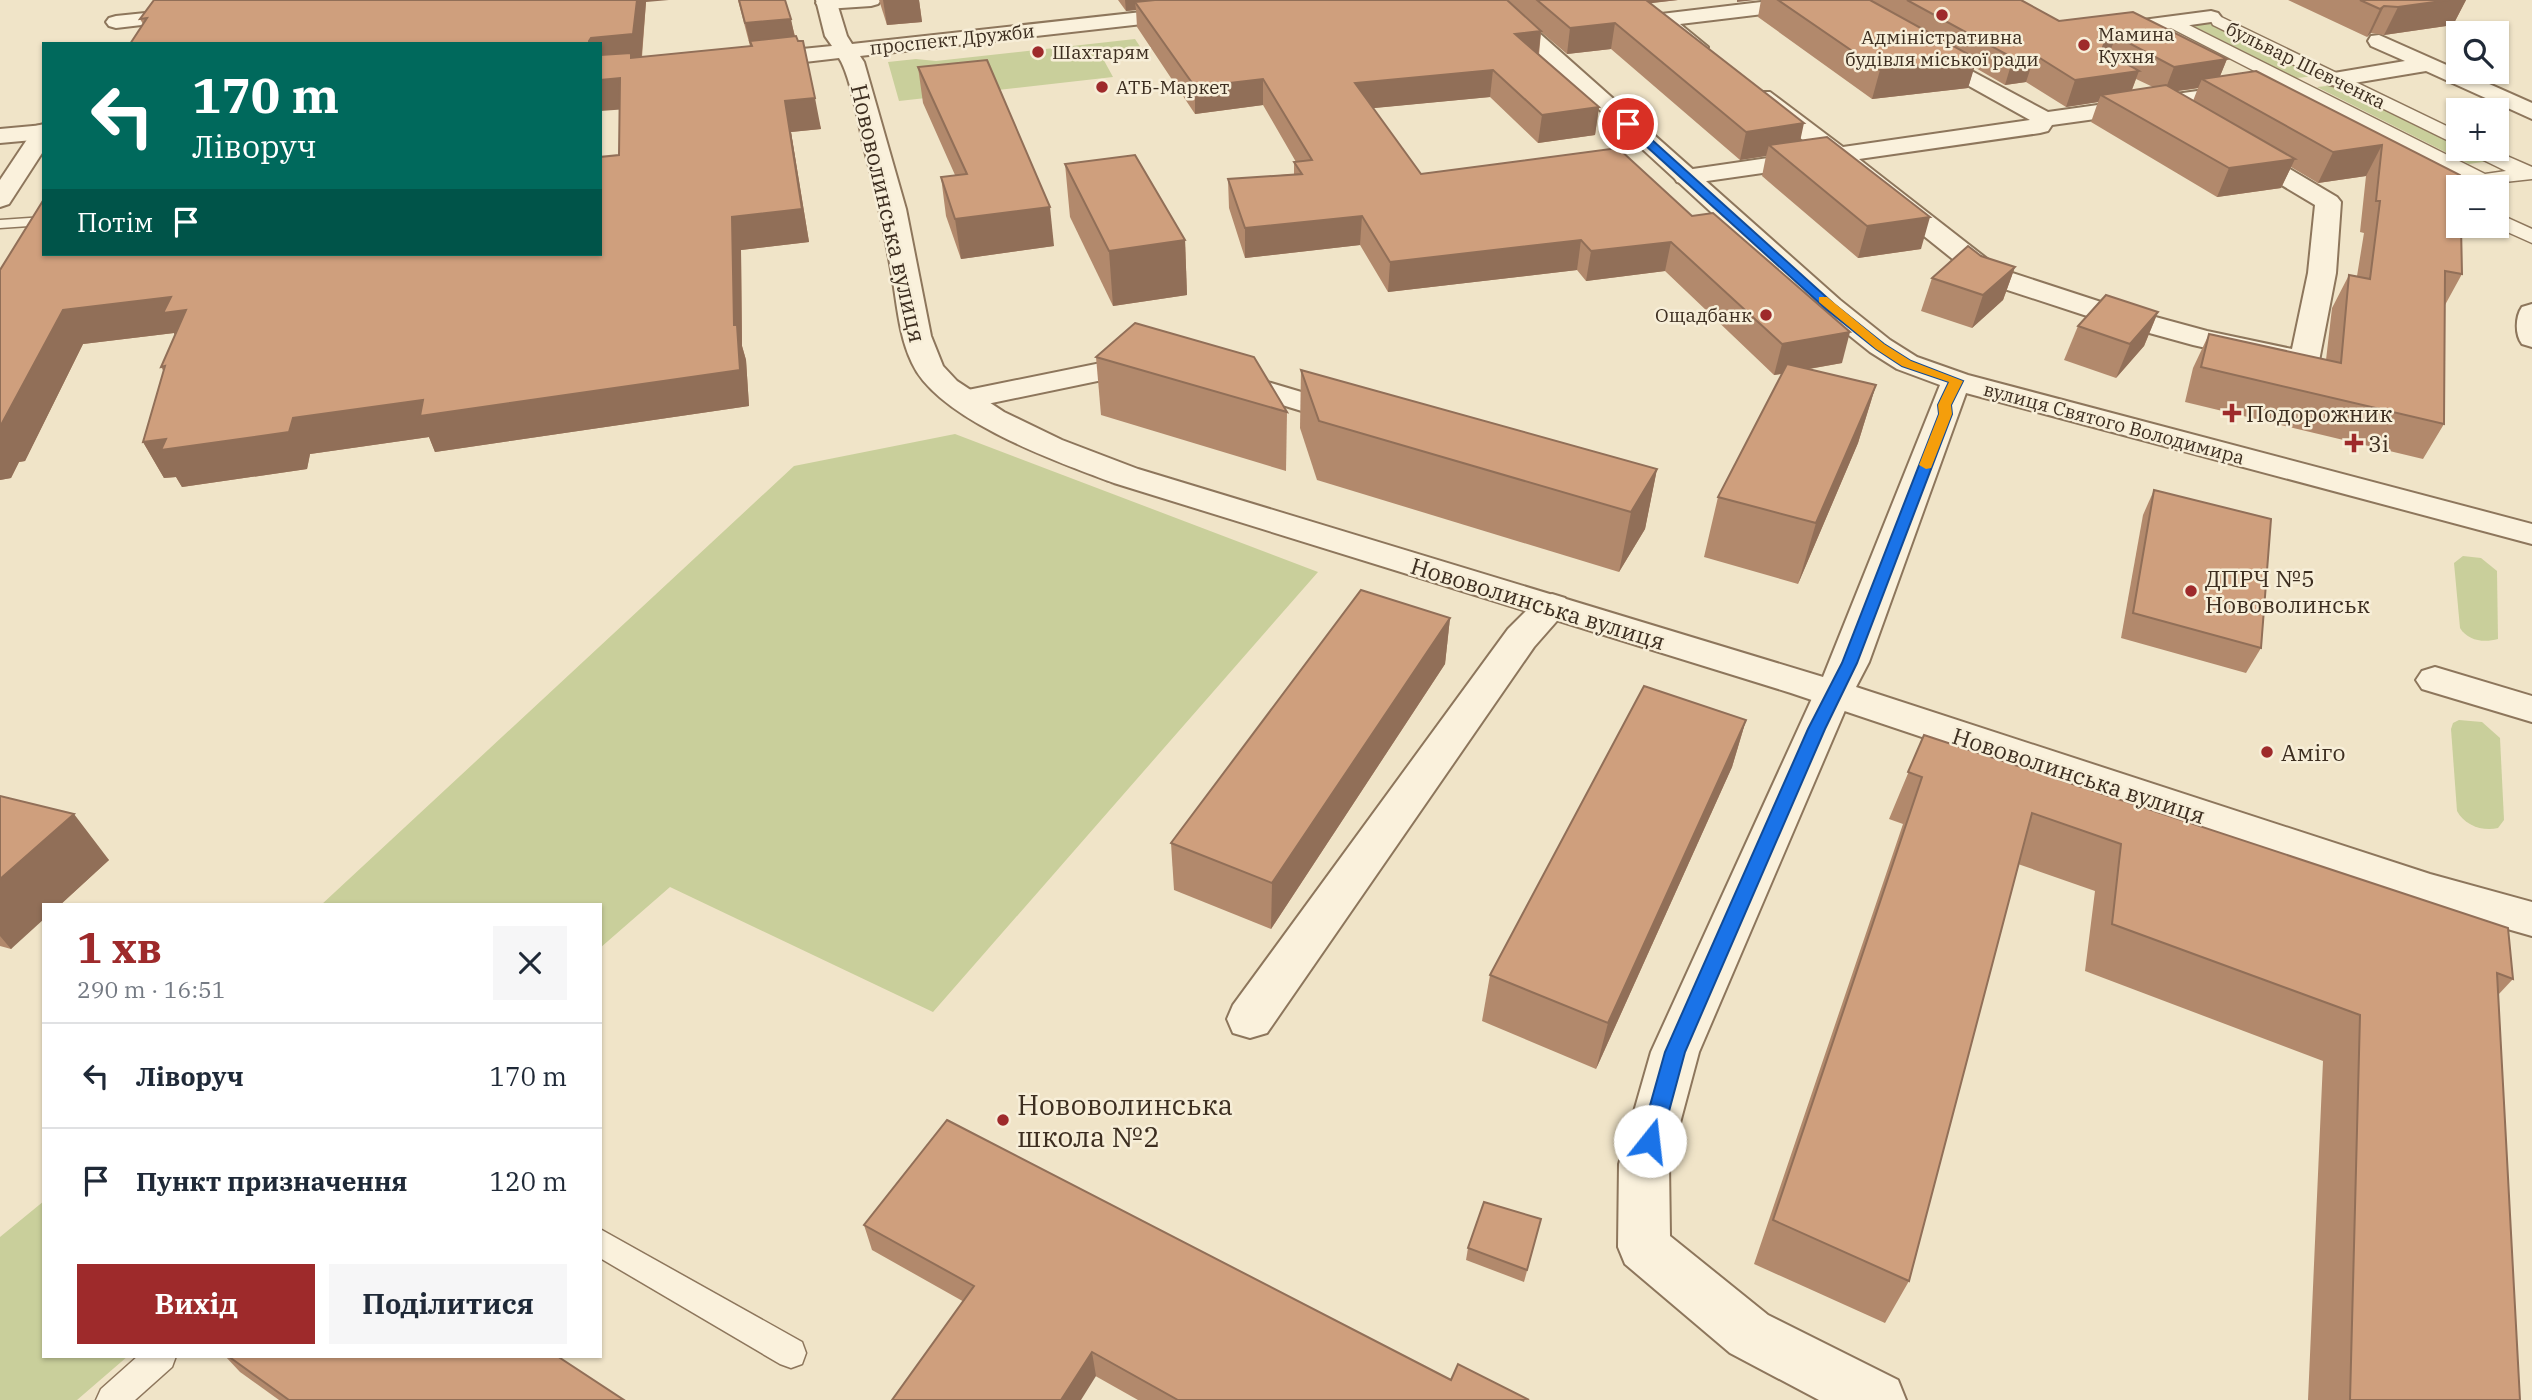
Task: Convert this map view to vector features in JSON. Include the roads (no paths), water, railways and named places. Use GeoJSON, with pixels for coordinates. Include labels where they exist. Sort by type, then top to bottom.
{"type":"FeatureCollection","features":[{"type":"Feature","properties":{"kind":"street"},"geometry":{"type":"LineString","coordinates":[[103,42],[131,0]]}},
{"type":"Feature","properties":{"kind":"street"},"geometry":{"type":"LineString","coordinates":[[826,2],[871,0]]}},
{"type":"Feature","properties":{"kind":"street","name":"вулиця Святого Володимира"},"geometry":{"type":"LineString","coordinates":[[1490,0],[1830,306],[1880,346],[1907,363],[1956,381],[2532,534]]}},
{"type":"Feature","properties":{"kind":"street","name":"Нововолинська вулиця"},"geometry":{"type":"LineString","coordinates":[[826,2],[836,36],[853,62],[893,209],[920,345],[931,371],[963,400],[1068,456],[1126,476],[1833,694],[2428,890],[2532,919]]}},
{"type":"Feature","properties":{"kind":"street"},"geometry":{"type":"LineString","coordinates":[[1717,62],[1661,20],[1837,2]]}},
{"type":"Feature","properties":{"kind":"street","name":"проспект Дружби"},"geometry":{"type":"LineString","coordinates":[[733,64],[1209,11]]}},
{"type":"Feature","properties":{"kind":"street"},"geometry":{"type":"LineString","coordinates":[[116,22],[208,13]]}},
{"type":"Feature","properties":{"kind":"street","name":"бульвар Шевченка"},"geometry":{"type":"LineString","coordinates":[[2135,27],[2211,18],[2446,134]]}},
{"type":"Feature","properties":{"kind":"street"},"geometry":{"type":"LineString","coordinates":[[2172,22],[2472,175]]}},
{"type":"Feature","properties":{"kind":"street","name":"бульвар Шевченка"},"geometry":{"type":"LineString","coordinates":[[2135,27],[2159,39]]}},
{"type":"Feature","properties":{"kind":"street"},"geometry":{"type":"LineString","coordinates":[[2379,41],[2532,112]]}},
{"type":"Feature","properties":{"kind":"street"},"geometry":{"type":"LineString","coordinates":[[1910,43],[2044,119],[2260,93],[2428,64]]}},
{"type":"Feature","properties":{"kind":"street","name":"бульвар Шевченка"},"geometry":{"type":"LineString","coordinates":[[2230,77],[2260,93]]}},
{"type":"Feature","properties":{"kind":"street"},"geometry":{"type":"LineString","coordinates":[[1739,79],[1990,275],[2094,309],[2191,336],[2304,361],[2322,272],[2328,202],[2221,138]]}},
{"type":"Feature","properties":{"kind":"street"},"geometry":{"type":"LineString","coordinates":[[2129,85],[2197,124]]}},
{"type":"Feature","properties":{"kind":"street"},"geometry":{"type":"LineString","coordinates":[[1686,177],[2040,126],[2044,119]]}},
{"type":"Feature","properties":{"kind":"street"},"geometry":{"type":"LineString","coordinates":[[0,136],[42,132]]}},
{"type":"Feature","properties":{"kind":"street"},"geometry":{"type":"LineString","coordinates":[[0,199],[42,135]]}},
{"type":"Feature","properties":{"kind":"street"},"geometry":{"type":"LineString","coordinates":[[2502,161],[2530,174]]}},
{"type":"Feature","properties":{"kind":"street"},"geometry":{"type":"LineString","coordinates":[[2509,176],[2530,174]]}},
{"type":"Feature","properties":{"kind":"street"},"geometry":{"type":"LineString","coordinates":[[2509,225],[2532,237]]}},
{"type":"Feature","properties":{"kind":"street"},"geometry":{"type":"LineString","coordinates":[[2532,313],[2532,338]]}},
{"type":"Feature","properties":{"kind":"street"},"geometry":{"type":"LineString","coordinates":[[963,400],[1164,359],[1377,425]]}},
{"type":"Feature","properties":{"kind":"street"},"geometry":{"type":"LineString","coordinates":[[1878,1400],[1749,1334],[1644,1247],[1644,1164],[1675,1052],[1833,694],[1850,663],[1956,381]]}},
{"type":"Feature","properties":{"kind":"street"},"geometry":{"type":"LineString","coordinates":[[1250,1019],[1521,638],[1552,606]]}},
{"type":"Feature","properties":{"kind":"street"},"geometry":{"type":"LineString","coordinates":[[2435,680],[2532,709]]}},
{"type":"Feature","properties":{"kind":"lane"},"geometry":{"type":"LineString","coordinates":[[0,225],[42,221]]}},
{"type":"Feature","properties":{"kind":"lane"},"geometry":{"type":"LineString","coordinates":[[602,1243],[791,1353]]}},
{"type":"Feature","properties":{"kind":"lane"},"geometry":{"type":"LineString","coordinates":[[112,1400],[159,1358]]}},
{"type":"Feature","properties":{"kind":"place","name":"Адміністративна будівля міської ради"},"geometry":{"type":"Point","coordinates":[1942,15]}},
{"type":"Feature","properties":{"kind":"place","name":"Мамина Кухня"},"geometry":{"type":"Point","coordinates":[2084,45]}},
{"type":"Feature","properties":{"kind":"place","name":"Шахтарям"},"geometry":{"type":"Point","coordinates":[1038,52]}},
{"type":"Feature","properties":{"kind":"place","name":"АТБ-Маркет"},"geometry":{"type":"Point","coordinates":[1102,87]}},
{"type":"Feature","properties":{"kind":"place","name":"Ощадбанк"},"geometry":{"type":"Point","coordinates":[1766,315]}},
{"type":"Feature","properties":{"kind":"place","name":"Подорожник"},"geometry":{"type":"Point","coordinates":[2232,413]}},
{"type":"Feature","properties":{"kind":"place","name":"3і"},"geometry":{"type":"Point","coordinates":[2354,443]}},
{"type":"Feature","properties":{"kind":"place","name":"ДПРЧ №5 Нововолинськ"},"geometry":{"type":"Point","coordinates":[2191,591]}},
{"type":"Feature","properties":{"kind":"place","name":"Аміго"},"geometry":{"type":"Point","coordinates":[2267,752]}},
{"type":"Feature","properties":{"kind":"place","name":"Нововолинська школа №2"},"geometry":{"type":"Point","coordinates":[1003,1120]}}]}
